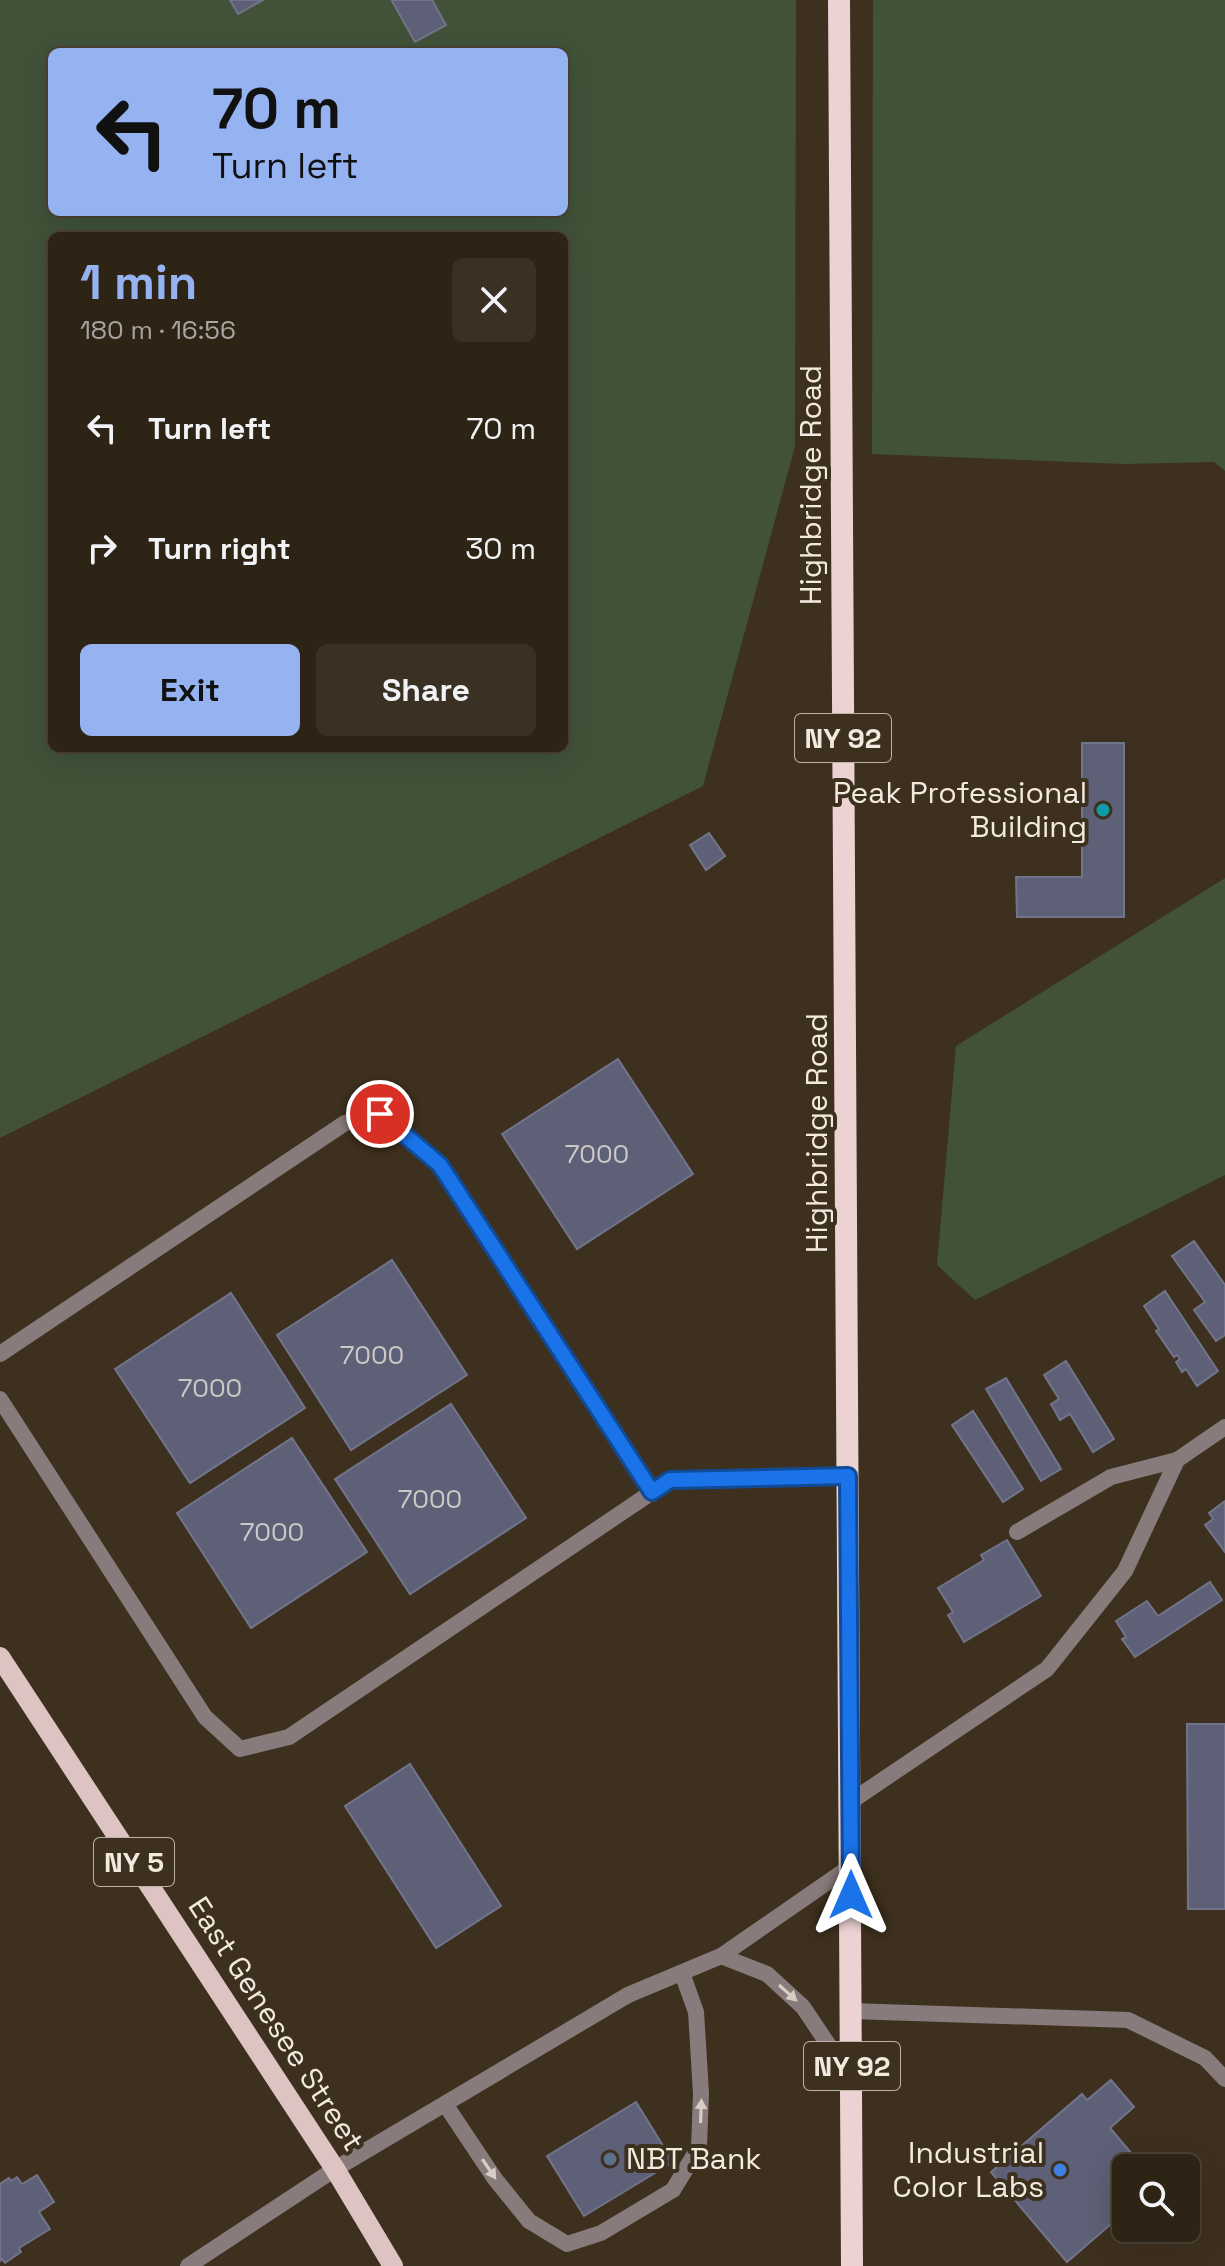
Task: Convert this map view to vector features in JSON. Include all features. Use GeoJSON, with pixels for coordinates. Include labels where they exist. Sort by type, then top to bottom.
{"type":"FeatureCollection","features":[{"type":"Feature","properties":{"kind":"highway","name":"Highbridge Road"},"geometry":{"type":"LineString","coordinates":[[839,0],[852,2266]]}},
{"type":"Feature","properties":{"kind":"main road","name":"East Genesee Street"},"geometry":{"type":"LineString","coordinates":[[0,1657],[335,2169],[393,2266]]}},
{"type":"Feature","properties":{"kind":"street"},"geometry":{"type":"LineString","coordinates":[[0,1354],[345,1123],[380,1114],[440,1165],[652,1492]]}},
{"type":"Feature","properties":{"kind":"street"},"geometry":{"type":"LineString","coordinates":[[0,1399],[205,1717],[240,1749],[289,1737],[670,1480],[848,1476]]}},
{"type":"Feature","properties":{"kind":"street"},"geometry":{"type":"LineString","coordinates":[[1017,1532],[1111,1477],[1177,1460],[1225,1427]]}},
{"type":"Feature","properties":{"kind":"street"},"geometry":{"type":"LineString","coordinates":[[850,1802],[1047,1669],[1125,1571],[1177,1460]]}},
{"type":"Feature","properties":{"kind":"street"},"geometry":{"type":"LineString","coordinates":[[188,2266],[335,2169],[628,1995],[721,1956],[851,1866]]}},
{"type":"Feature","properties":{"kind":"street"},"geometry":{"type":"LineString","coordinates":[[721,1956],[767,1974],[803,2007],[852,2080]]}},
{"type":"Feature","properties":{"kind":"street"},"geometry":{"type":"LineString","coordinates":[[445,2104],[495,2179],[529,2221],[567,2244],[601,2233],[673,2190],[699,2147],[701,2093],[696,2012],[682,1973]]}},
{"type":"Feature","properties":{"kind":"street"},"geometry":{"type":"LineString","coordinates":[[851,2011],[1128,2020],[1205,2058],[1225,2079]]}},
{"type":"Feature","properties":{"kind":"green space"},"geometry":{"type":"Polygon","coordinates":[[[0,0],[796,0],[795,446],[703,786],[0,1138],[0,0]]]}},
{"type":"Feature","properties":{"kind":"green space"},"geometry":{"type":"Polygon","coordinates":[[[873,0],[1225,0],[1225,471],[1214,462],[1124,464],[872,454],[873,0]]]}},
{"type":"Feature","properties":{"kind":"green space"},"geometry":{"type":"Polygon","coordinates":[[[1225,878],[1225,1175],[975,1300],[937,1265],[956,1046],[1225,878]]]}},
{"type":"Feature","properties":{"kind":"building"},"geometry":{"type":"Polygon","coordinates":[[[230,0],[263,0],[238,14],[230,0]]]}},
{"type":"Feature","properties":{"kind":"building"},"geometry":{"type":"Polygon","coordinates":[[[394,0],[432,0],[446,25],[415,42],[394,0]]]}},
{"type":"Feature","properties":{"kind":"building","name":"Peak Professional Building"},"geometry":{"type":"Polygon","coordinates":[[[1082,743],[1124,743],[1124,917],[1017,917],[1016,877],[1082,877],[1082,743]]]}},
{"type":"Feature","properties":{"kind":"building"},"geometry":{"type":"Polygon","coordinates":[[[709,833],[725,856],[706,870],[690,845],[709,833]]]}},
{"type":"Feature","properties":{"kind":"building"},"geometry":{"type":"Polygon","coordinates":[[[618,1059],[693,1174],[577,1249],[502,1134],[618,1059]]]}},
{"type":"Feature","properties":{"kind":"building"},"geometry":{"type":"Polygon","coordinates":[[[1194,1241],[1225,1285],[1225,1335],[1216,1341],[1194,1310],[1205,1302],[1172,1256],[1194,1241]]]}},
{"type":"Feature","properties":{"kind":"building"},"geometry":{"type":"Polygon","coordinates":[[[392,1260],[467,1375],[351,1450],[277,1335],[392,1260]]]}},
{"type":"Feature","properties":{"kind":"building"},"geometry":{"type":"Polygon","coordinates":[[[1165,1291],[1218,1371],[1197,1386],[1186,1369],[1182,1372],[1176,1362],[1180,1359],[1177,1355],[1174,1357],[1156,1331],[1159,1329],[1144,1306],[1165,1291]]]}},
{"type":"Feature","properties":{"kind":"building"},"geometry":{"type":"Polygon","coordinates":[[[231,1293],[305,1408],[190,1483],[115,1369],[231,1293]]]}},
{"type":"Feature","properties":{"kind":"building"},"geometry":{"type":"Polygon","coordinates":[[[1066,1361],[1114,1439],[1093,1452],[1070,1414],[1060,1420],[1051,1404],[1059,1399],[1044,1375],[1066,1361]]]}},
{"type":"Feature","properties":{"kind":"building"},"geometry":{"type":"Polygon","coordinates":[[[1006,1378],[1061,1469],[1041,1481],[986,1389],[1006,1378]]]}},
{"type":"Feature","properties":{"kind":"building"},"geometry":{"type":"Polygon","coordinates":[[[451,1404],[526,1518],[410,1594],[335,1479],[451,1404]]]}},
{"type":"Feature","properties":{"kind":"building"},"geometry":{"type":"Polygon","coordinates":[[[973,1411],[1023,1489],[1003,1502],[952,1425],[973,1411]]]}},
{"type":"Feature","properties":{"kind":"building"},"geometry":{"type":"Polygon","coordinates":[[[292,1438],[367,1552],[251,1628],[177,1513],[292,1438]]]}},
{"type":"Feature","properties":{"kind":"building"},"geometry":{"type":"Polygon","coordinates":[[[1225,1501],[1225,1552],[1205,1525],[1213,1519],[1209,1513],[1225,1501]]]}},
{"type":"Feature","properties":{"kind":"building"},"geometry":{"type":"Polygon","coordinates":[[[1007,1540],[1041,1596],[964,1642],[948,1615],[953,1612],[938,1588],[984,1560],[981,1555],[1007,1540]]]}},
{"type":"Feature","properties":{"kind":"building"},"geometry":{"type":"Polygon","coordinates":[[[1210,1582],[1222,1600],[1135,1657],[1122,1639],[1126,1637],[1116,1621],[1147,1601],[1158,1616],[1210,1582]]]}},
{"type":"Feature","properties":{"kind":"building"},"geometry":{"type":"Polygon","coordinates":[[[1187,1724],[1225,1724],[1225,1909],[1188,1909],[1187,1724]]]}},
{"type":"Feature","properties":{"kind":"building"},"geometry":{"type":"Polygon","coordinates":[[[410,1764],[501,1906],[436,1948],[345,1806],[410,1764]]]}},
{"type":"Feature","properties":{"kind":"building","name":"Industrial Color Labs"},"geometry":{"type":"Polygon","coordinates":[[[1111,2080],[1134,2107],[1110,2128],[1132,2154],[1112,2154],[1112,2223],[1067,2262],[991,2172],[1082,2094],[1087,2100],[1111,2080]]]}},
{"type":"Feature","properties":{"kind":"building","name":"NBT Bank"},"geometry":{"type":"Polygon","coordinates":[[[636,2102],[673,2162],[584,2216],[547,2156],[636,2102]]]}},
{"type":"Feature","properties":{"kind":"building"},"geometry":{"type":"Polygon","coordinates":[[[37,2175],[54,2202],[39,2212],[50,2229],[19,2248],[21,2252],[5,2263],[2,2259],[0,2261],[0,2184],[17,2177],[22,2184],[37,2175]]]}},
{"type":"Feature","properties":{"kind":"place","name":"Peak Professional Building"},"geometry":{"type":"Point","coordinates":[1103,810]}},
{"type":"Feature","properties":{"kind":"place","name":"NBT Bank"},"geometry":{"type":"Point","coordinates":[610,2159]}},
{"type":"Feature","properties":{"kind":"place","name":"Industrial Color Labs"},"geometry":{"type":"Point","coordinates":[1060,2170]}},
{"type":"Feature","properties":{"kind":"route"},"geometry":{"type":"LineString","coordinates":[[380,1114],[440,1165],[652,1492],[670,1480],[848,1476],[851,1895]]}}]}
